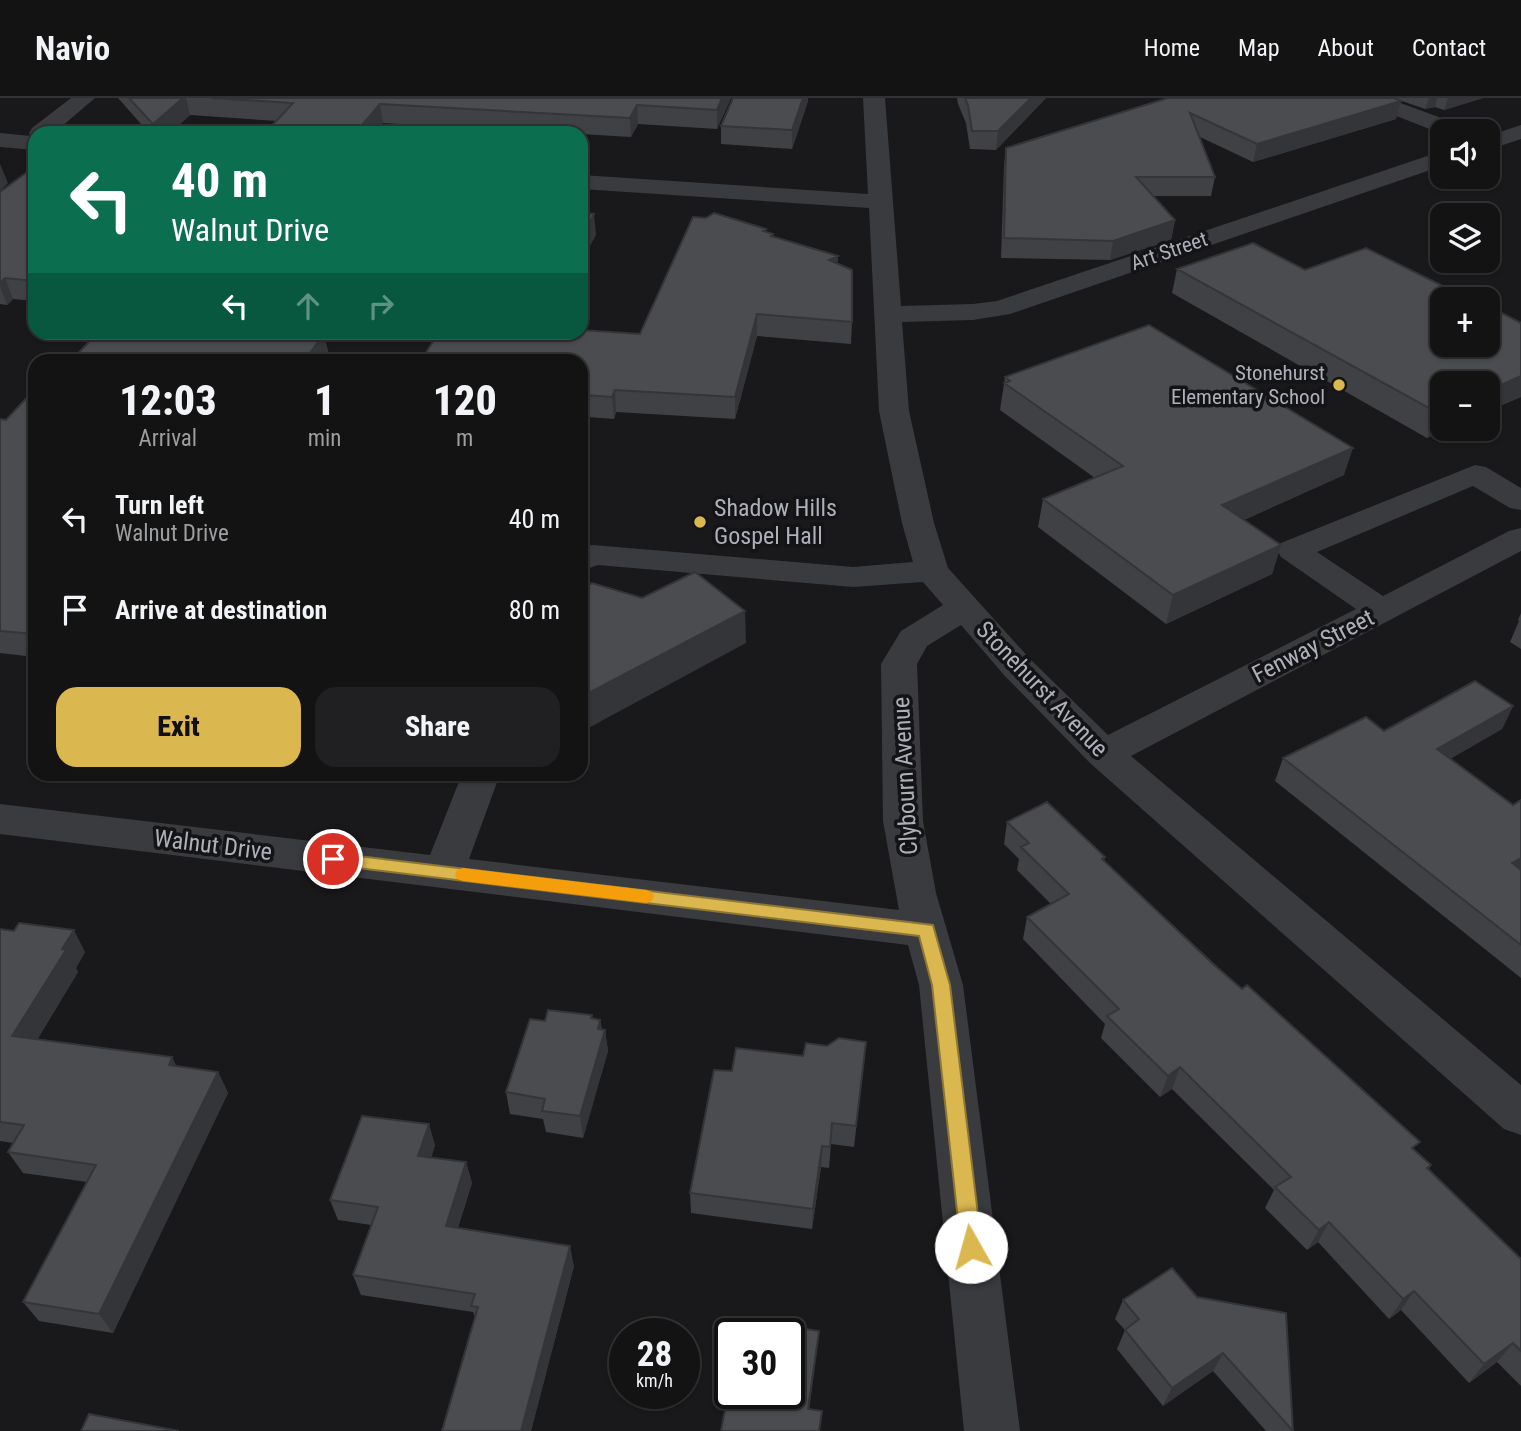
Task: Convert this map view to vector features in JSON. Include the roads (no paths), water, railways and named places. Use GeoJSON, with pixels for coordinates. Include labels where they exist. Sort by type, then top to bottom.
{"type":"FeatureCollection","features":[{"type":"Feature","properties":{"kind":"street"},"geometry":{"type":"LineString","coordinates":[[50,126],[84,98]]}},
{"type":"Feature","properties":{"kind":"street","name":"Stonehurst Avenue"},"geometry":{"type":"LineString","coordinates":[[874,98],[890,314],[894,411],[918,523],[932,571],[1017,667],[1104,754],[1521,1114]]}},
{"type":"Feature","properties":{"kind":"street"},"geometry":{"type":"LineString","coordinates":[[1368,98],[1430,122]]}},
{"type":"Feature","properties":{"kind":"street"},"geometry":{"type":"LineString","coordinates":[[1500,139],[1521,132]]}},
{"type":"Feature","properties":{"kind":"street"},"geometry":{"type":"LineString","coordinates":[[0,140],[28,139]]}},
{"type":"Feature","properties":{"kind":"street","name":"Art Street"},"geometry":{"type":"LineString","coordinates":[[890,314],[973,312],[1001,308],[1430,162]]}},
{"type":"Feature","properties":{"kind":"street"},"geometry":{"type":"LineString","coordinates":[[588,182],[881,201]]}},
{"type":"Feature","properties":{"kind":"street"},"geometry":{"type":"LineString","coordinates":[[1382,611],[1293,550],[1475,474],[1521,501]]}},
{"type":"Feature","properties":{"kind":"street","name":"Fenway Street"},"geometry":{"type":"LineString","coordinates":[[1104,754],[1521,538]]}},
{"type":"Feature","properties":{"kind":"street"},"geometry":{"type":"LineString","coordinates":[[588,558],[593,555],[853,577],[932,571]]}},
{"type":"Feature","properties":{"kind":"street","name":"Clybourn Avenue"},"geometry":{"type":"LineString","coordinates":[[963,608],[913,639],[899,664],[903,821],[915,893],[941,985],[992,1431]]}},
{"type":"Feature","properties":{"kind":"street"},"geometry":{"type":"LineString","coordinates":[[444,872],[478,781]]}},
{"type":"Feature","properties":{"kind":"street","name":"Walnut Drive"},"geometry":{"type":"LineString","coordinates":[[0,819],[926,930]]}},
{"type":"Feature","properties":{"kind":"place","name":"Stonehurst Elementary School"},"geometry":{"type":"Point","coordinates":[1339,385]}},
{"type":"Feature","properties":{"kind":"place","name":"Shadow Hills Gospel Hall"},"geometry":{"type":"Point","coordinates":[700,522]}}]}
